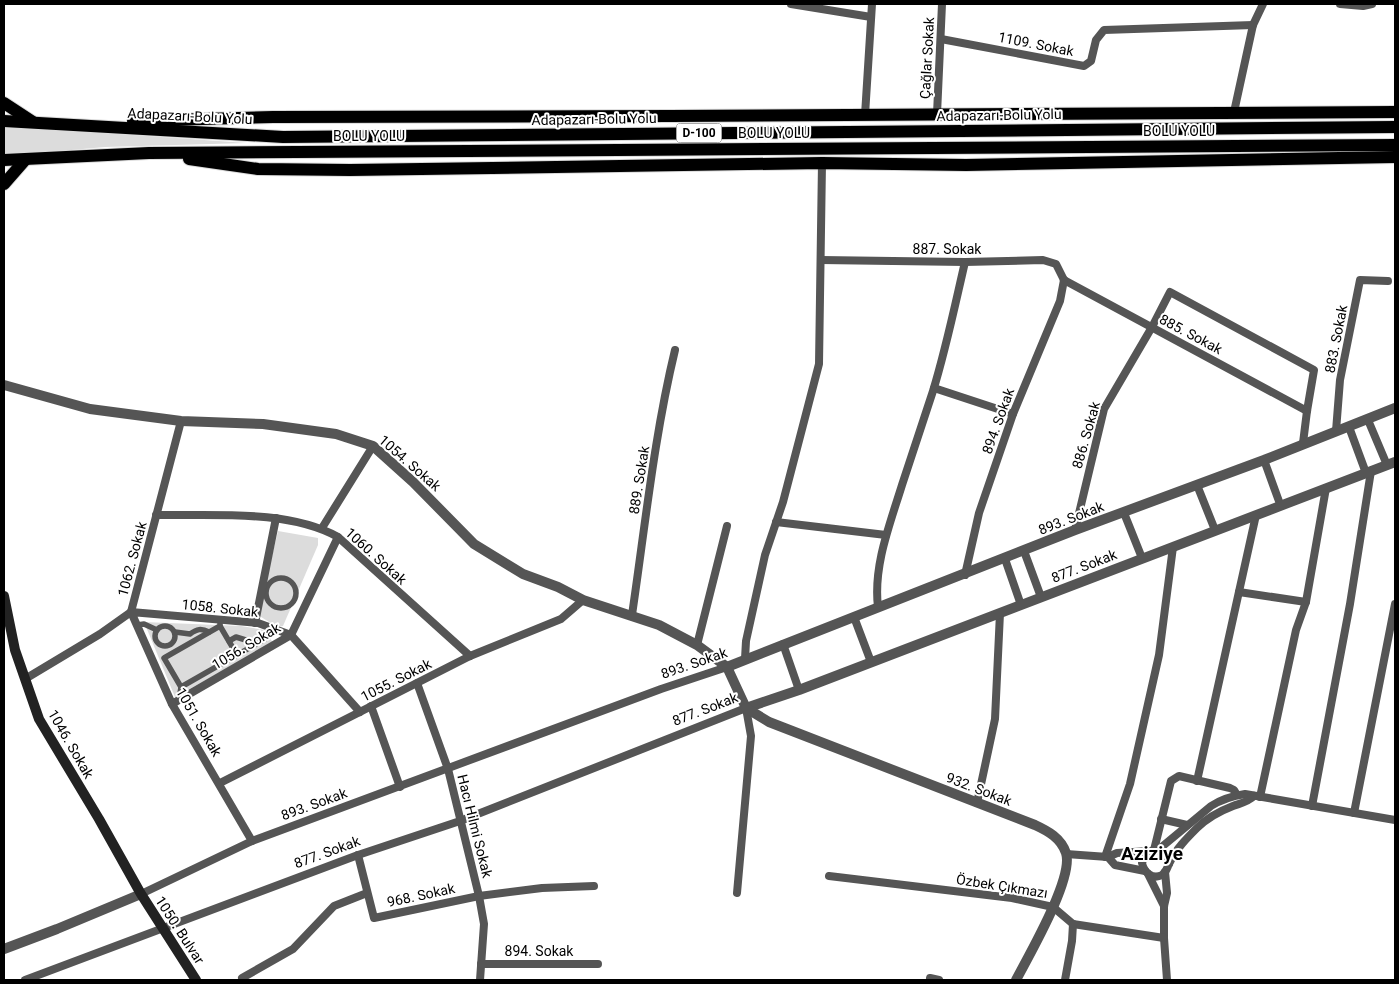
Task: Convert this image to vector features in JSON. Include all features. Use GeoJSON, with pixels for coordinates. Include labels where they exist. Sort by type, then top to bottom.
{"type":"FeatureCollection","features":[{"type":"Feature","properties":{"kind":"highway"},"geometry":{"type":"LineString","coordinates":[[4,103],[33,122]]}},
{"type":"Feature","properties":{"kind":"highway"},"geometry":{"type":"LineString","coordinates":[[91,125],[151,120],[273,117],[1395,112]]}},
{"type":"Feature","properties":{"kind":"highway","name":"Adapazarı-Bolu Yolu"},"geometry":{"type":"LineString","coordinates":[[4,121],[283,137],[1395,127]]}},
{"type":"Feature","properties":{"kind":"highway","name":"BOLU YOLU"},"geometry":{"type":"LineString","coordinates":[[4,160],[149,153],[1395,145]]}},
{"type":"Feature","properties":{"kind":"highway"},"geometry":{"type":"LineString","coordinates":[[149,153],[258,169],[350,170],[966,164],[1395,157]]}},
{"type":"Feature","properties":{"kind":"highway"},"geometry":{"type":"LineString","coordinates":[[4,184],[24,160]]}},
{"type":"Feature","properties":{"kind":"main road","name":"1046. Sokak"},"geometry":{"type":"LineString","coordinates":[[4,596],[15,650],[39,719],[141,894]]}},
{"type":"Feature","properties":{"kind":"main road","name":"1050. Bulvar"},"geometry":{"type":"LineString","coordinates":[[141,894],[196,980]]}},
{"type":"Feature","properties":{"kind":"street"},"geometry":{"type":"LineString","coordinates":[[791,4],[870,17]]}},
{"type":"Feature","properties":{"kind":"street"},"geometry":{"type":"LineString","coordinates":[[865,115],[872,4]]}},
{"type":"Feature","properties":{"kind":"street","name":"Çağlar Sokak"},"geometry":{"type":"LineString","coordinates":[[937,114],[942,4]]}},
{"type":"Feature","properties":{"kind":"street"},"geometry":{"type":"LineString","coordinates":[[1234,112],[1253,25],[1263,4]]}},
{"type":"Feature","properties":{"kind":"street"},"geometry":{"type":"LineString","coordinates":[[1340,4],[1363,6],[1372,4]]}},
{"type":"Feature","properties":{"kind":"street","name":"1109. Sokak"},"geometry":{"type":"LineString","coordinates":[[941,40],[1084,66],[1091,61],[1096,40],[1104,30],[1253,25]]}},
{"type":"Feature","properties":{"kind":"street"},"geometry":{"type":"LineString","coordinates":[[745,659],[746,641],[765,555],[783,502],[819,364],[822,164]]}},
{"type":"Feature","properties":{"kind":"street","name":"887. Sokak"},"geometry":{"type":"LineString","coordinates":[[821,260],[965,262],[1043,260],[1056,264],[1064,280]]}},
{"type":"Feature","properties":{"kind":"street"},"geometry":{"type":"LineString","coordinates":[[878,607],[879,572],[886,535],[934,388],[965,262]]}},
{"type":"Feature","properties":{"kind":"street","name":"885. Sokak"},"geometry":{"type":"LineString","coordinates":[[1064,280],[1307,411]]}},
{"type":"Feature","properties":{"kind":"street","name":"894. Sokak"},"geometry":{"type":"LineString","coordinates":[[966,574],[979,513],[1013,414],[1060,301],[1064,280]]}},
{"type":"Feature","properties":{"kind":"street","name":"883. Sokak"},"geometry":{"type":"LineString","coordinates":[[1336,431],[1340,380],[1360,280],[1388,281]]}},
{"type":"Feature","properties":{"kind":"street","name":"886. Sokak"},"geometry":{"type":"LineString","coordinates":[[1075,530],[1104,409],[1152,327],[1170,292],[1314,370],[1307,411]]}},
{"type":"Feature","properties":{"kind":"street","name":"889. Sokak"},"geometry":{"type":"LineString","coordinates":[[632,615],[660,428],[675,350]]}},
{"type":"Feature","properties":{"kind":"street","name":"1054. Sokak"},"geometry":{"type":"LineString","coordinates":[[4,385],[90,409],[181,421],[263,424],[336,434],[373,446],[413,482],[474,544],[523,574],[558,587],[583,600],[660,624],[697,645],[727,667]]}},
{"type":"Feature","properties":{"kind":"street"},"geometry":{"type":"LineString","coordinates":[[934,388],[1013,414]]}},
{"type":"Feature","properties":{"kind":"street","name":"893. Sokak"},"geometry":{"type":"LineString","coordinates":[[4,949],[141,894],[252,841],[661,689],[727,667],[1075,530],[1264,460],[1395,408]]}},
{"type":"Feature","properties":{"kind":"street"},"geometry":{"type":"LineString","coordinates":[[1303,444],[1307,411]]}},
{"type":"Feature","properties":{"kind":"street"},"geometry":{"type":"LineString","coordinates":[[1368,420],[1391,463]]}},
{"type":"Feature","properties":{"kind":"street","name":"1062. Sokak"},"geometry":{"type":"LineString","coordinates":[[25,679],[100,634],[131,612],[181,421]]}},
{"type":"Feature","properties":{"kind":"street"},"geometry":{"type":"LineString","coordinates":[[1312,806],[1350,604],[1369,472],[1349,427]]}},
{"type":"Feature","properties":{"kind":"street"},"geometry":{"type":"LineString","coordinates":[[322,528],[373,446]]}},
{"type":"Feature","properties":{"kind":"street"},"geometry":{"type":"LineString","coordinates":[[1264,460],[1280,504]]}},
{"type":"Feature","properties":{"kind":"street","name":"877. Sokak"},"geometry":{"type":"LineString","coordinates":[[25,980],[358,855],[460,821],[746,708],[799,690],[1391,463]]}},
{"type":"Feature","properties":{"kind":"street"},"geometry":{"type":"LineString","coordinates":[[1197,484],[1215,530]]}},
{"type":"Feature","properties":{"kind":"street"},"geometry":{"type":"LineString","coordinates":[[1257,797],[1296,630],[1306,602],[1326,488]]}},
{"type":"Feature","properties":{"kind":"street"},"geometry":{"type":"LineString","coordinates":[[1124,513],[1142,558]]}},
{"type":"Feature","properties":{"kind":"street"},"geometry":{"type":"LineString","coordinates":[[1197,781],[1256,515]]}},
{"type":"Feature","properties":{"kind":"street","name":"1060. Sokak"},"geometry":{"type":"LineString","coordinates":[[156,516],[268,517],[322,528],[338,538],[470,656]]}},
{"type":"Feature","properties":{"kind":"street"},"geometry":{"type":"LineString","coordinates":[[255,623],[264,589],[276,518]]}},
{"type":"Feature","properties":{"kind":"street"},"geometry":{"type":"LineString","coordinates":[[776,522],[886,535]]}},
{"type":"Feature","properties":{"kind":"street"},"geometry":{"type":"LineString","coordinates":[[697,645],[727,526]]}},
{"type":"Feature","properties":{"kind":"street","name":"1056. Sokak"},"geometry":{"type":"LineString","coordinates":[[176,702],[291,635],[338,538]]}},
{"type":"Feature","properties":{"kind":"street"},"geometry":{"type":"LineString","coordinates":[[1106,857],[1130,784],[1159,655],[1173,547]]}},
{"type":"Feature","properties":{"kind":"street"},"geometry":{"type":"LineString","coordinates":[[1024,551],[1041,597]]}},
{"type":"Feature","properties":{"kind":"street"},"geometry":{"type":"LineString","coordinates":[[1005,559],[1021,605]]}},
{"type":"Feature","properties":{"kind":"street"},"geometry":{"type":"LineString","coordinates":[[282,578],[287,579],[294,585],[296,598],[292,604],[278,608],[270,603],[264,589],[272,581],[282,578]]}},
{"type":"Feature","properties":{"kind":"street"},"geometry":{"type":"LineString","coordinates":[[1239,592],[1306,602]]}},
{"type":"Feature","properties":{"kind":"street"},"geometry":{"type":"LineString","coordinates":[[296,598],[307,602]]}},
{"type":"Feature","properties":{"kind":"street","name":"1055. Sokak"},"geometry":{"type":"LineString","coordinates":[[220,784],[470,656],[561,619],[583,600]]}},
{"type":"Feature","properties":{"kind":"street"},"geometry":{"type":"LineString","coordinates":[[1354,813],[1395,604]]}},
{"type":"Feature","properties":{"kind":"street","name":"1058. Sokak"},"geometry":{"type":"LineString","coordinates":[[131,612],[220,623],[255,623],[291,635],[360,712]]}},
{"type":"Feature","properties":{"kind":"street","name":"1051. Sokak"},"geometry":{"type":"LineString","coordinates":[[131,612],[176,702],[252,841]]}},
{"type":"Feature","properties":{"kind":"street"},"geometry":{"type":"LineString","coordinates":[[977,803],[995,719],[1000,613]]}},
{"type":"Feature","properties":{"kind":"street"},"geometry":{"type":"LineString","coordinates":[[854,617],[871,662]]}},
{"type":"Feature","properties":{"kind":"street"},"geometry":{"type":"LineString","coordinates":[[181,687],[164,658],[209,632],[220,623],[237,655]]}},
{"type":"Feature","properties":{"kind":"street"},"geometry":{"type":"LineString","coordinates":[[137,624],[144,624],[157,630]]}},
{"type":"Feature","properties":{"kind":"street"},"geometry":{"type":"LineString","coordinates":[[175,632],[175,639],[171,644],[165,646],[159,644],[155,638],[157,630],[161,626],[168,626],[175,632],[190,634],[202,629],[209,632]]}},
{"type":"Feature","properties":{"kind":"street"},"geometry":{"type":"LineString","coordinates":[[176,702],[181,687],[277,630]]}},
{"type":"Feature","properties":{"kind":"street"},"geometry":{"type":"LineString","coordinates":[[229,641],[236,637],[249,641],[261,641]]}},
{"type":"Feature","properties":{"kind":"street"},"geometry":{"type":"LineString","coordinates":[[171,644],[175,652]]}},
{"type":"Feature","properties":{"kind":"street"},"geometry":{"type":"LineString","coordinates":[[783,644],[799,690]]}},
{"type":"Feature","properties":{"kind":"street"},"geometry":{"type":"LineString","coordinates":[[727,667],[746,708],[752,736],[737,893]]}},
{"type":"Feature","properties":{"kind":"street","name":"Hacı Hilmi Sokak"},"geometry":{"type":"LineString","coordinates":[[417,683],[448,769],[479,896],[484,924],[480,980]]}},
{"type":"Feature","properties":{"kind":"street"},"geometry":{"type":"LineString","coordinates":[[371,706],[400,787]]}},
{"type":"Feature","properties":{"kind":"street","name":"932. Sokak"},"geometry":{"type":"LineString","coordinates":[[746,708],[769,722],[1046,830],[1056,837],[1066,854]]}},
{"type":"Feature","properties":{"kind":"street"},"geometry":{"type":"LineString","coordinates":[[1154,851],[1173,778],[1179,776],[1230,788],[1237,795]]}},
{"type":"Feature","properties":{"kind":"street"},"geometry":{"type":"LineString","coordinates":[[1164,906],[1142,863],[1146,854],[1154,851],[1220,801],[1245,794],[1395,820]]}},
{"type":"Feature","properties":{"kind":"street"},"geometry":{"type":"LineString","coordinates":[[1167,980],[1164,938],[1164,906],[1167,893],[1165,872],[1183,842],[1202,824],[1219,813],[1257,797]]}},
{"type":"Feature","properties":{"kind":"street"},"geometry":{"type":"LineString","coordinates":[[1162,818],[1187,825]]}},
{"type":"Feature","properties":{"kind":"street"},"geometry":{"type":"LineString","coordinates":[[1016,980],[1053,907],[1067,866],[1066,854],[1106,857],[1118,853],[1154,851],[1166,855],[1169,864]]}},
{"type":"Feature","properties":{"kind":"street","name":"968. Sokak"},"geometry":{"type":"LineString","coordinates":[[358,855],[374,918],[479,896]]}},
{"type":"Feature","properties":{"kind":"street"},"geometry":{"type":"LineString","coordinates":[[1106,857],[1115,865],[1157,876],[1165,872]]}},
{"type":"Feature","properties":{"kind":"street","name":"Özbek Çıkmazı"},"geometry":{"type":"LineString","coordinates":[[829,876],[1012,898],[1053,907],[1073,924]]}},
{"type":"Feature","properties":{"kind":"street"},"geometry":{"type":"LineString","coordinates":[[479,896],[542,888],[594,886]]}},
{"type":"Feature","properties":{"kind":"street"},"geometry":{"type":"LineString","coordinates":[[242,978],[293,949],[334,906],[367,893]]}},
{"type":"Feature","properties":{"kind":"street"},"geometry":{"type":"LineString","coordinates":[[1065,980],[1072,942],[1073,924],[1164,938]]}},
{"type":"Feature","properties":{"kind":"street","name":"894. Sokak"},"geometry":{"type":"LineString","coordinates":[[480,964],[598,964]]}},
{"type":"Feature","properties":{"kind":"street"},"geometry":{"type":"LineString","coordinates":[[930,978],[939,980]]}},
{"type":"Feature","properties":{"kind":"shaded area"},"geometry":{"type":"Polygon","coordinates":[[[4,126],[247,143],[105,147],[4,156],[4,126]]]}},
{"type":"Feature","properties":{"kind":"shaded area"},"geometry":{"type":"Polygon","coordinates":[[[278,531],[318,538],[318,545],[283,626],[277,627],[258,615],[278,531]]]}},
{"type":"Feature","properties":{"kind":"shaded area"},"geometry":{"type":"Polygon","coordinates":[[[144,622],[241,626],[265,630],[273,643],[175,697],[144,622]]]}},
{"type":"Feature","properties":{"kind":"district","name":"Aziziye"},"geometry":{"type":"Point","coordinates":[1152,853]}}]}
